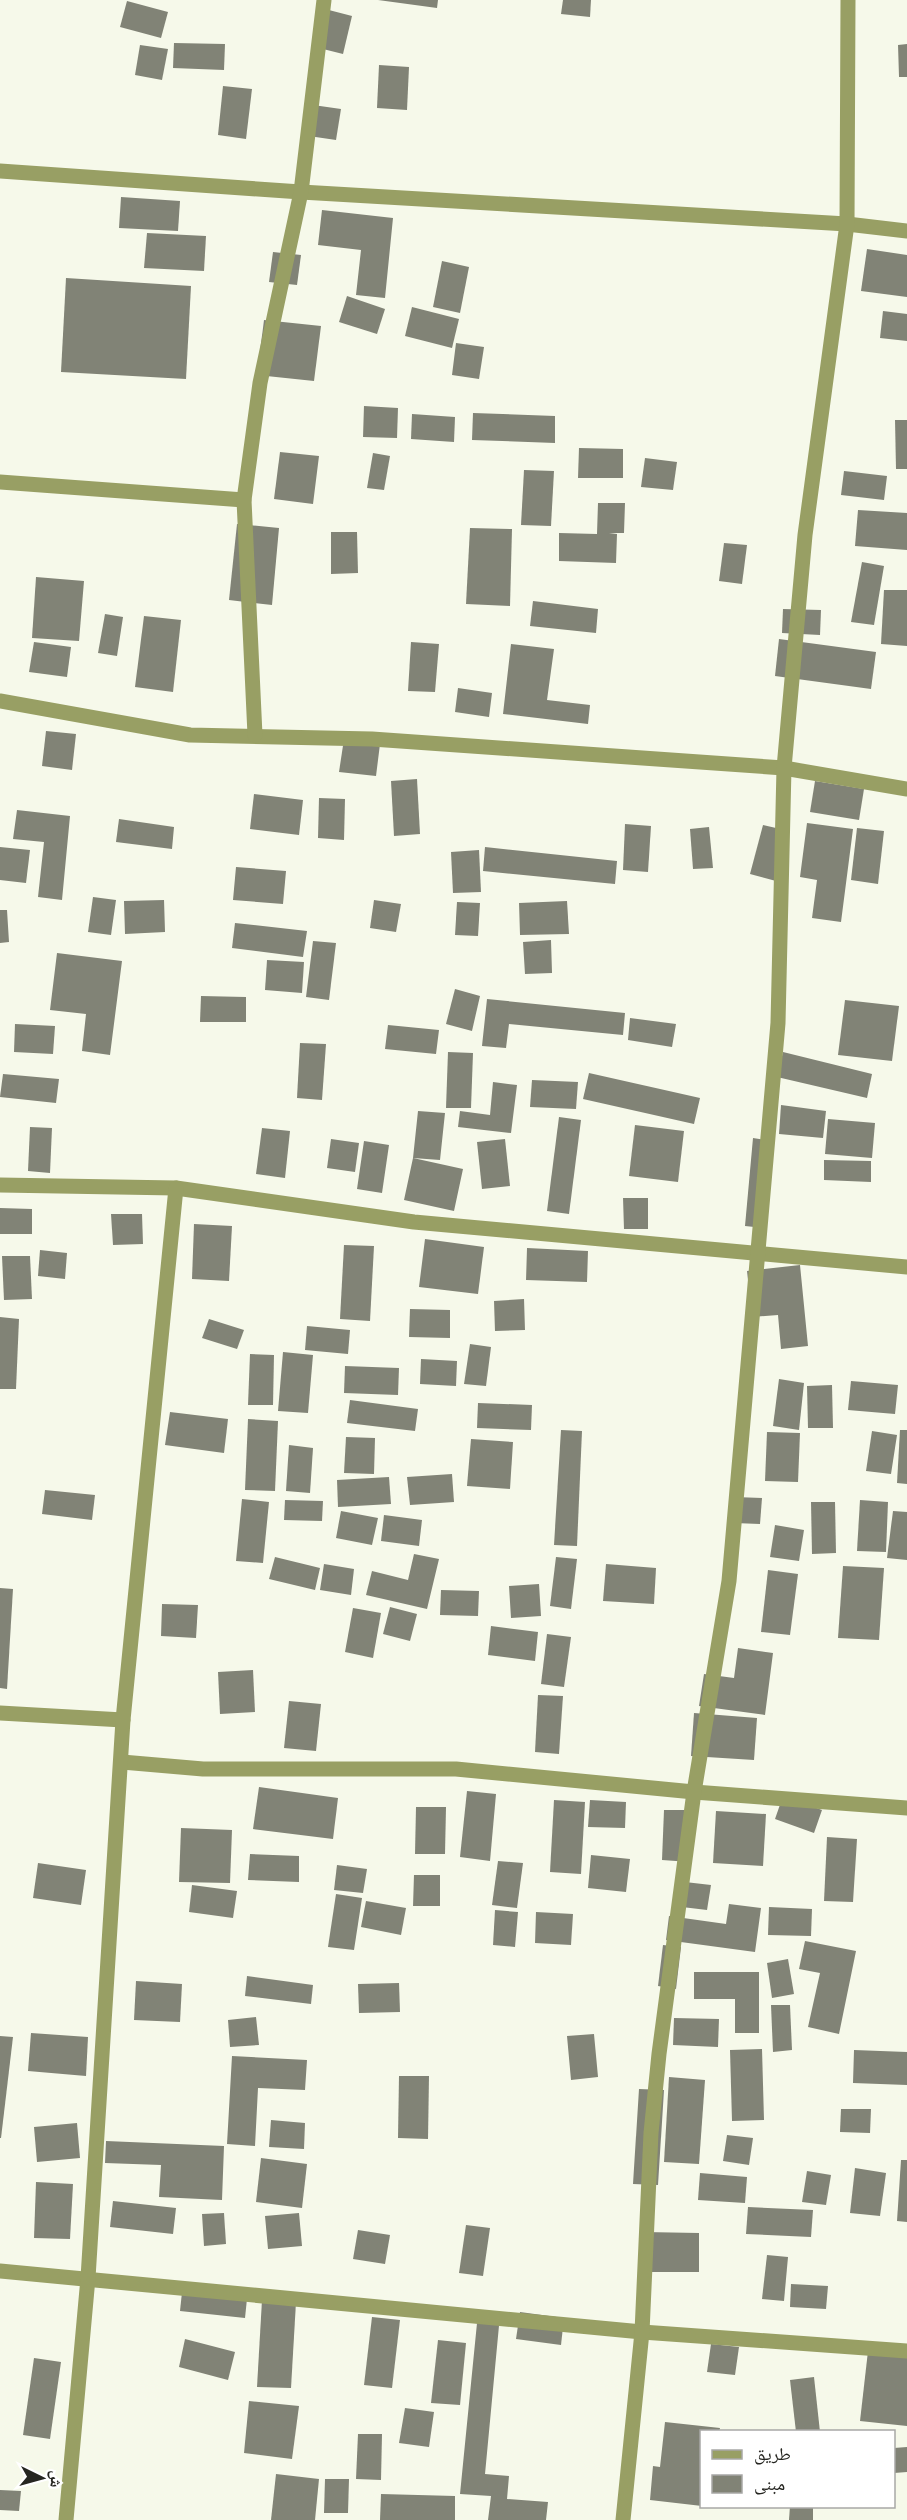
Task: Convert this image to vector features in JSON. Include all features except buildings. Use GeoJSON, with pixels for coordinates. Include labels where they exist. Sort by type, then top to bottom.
{"type":"FeatureCollection","features":[{"type":"Feature","properties":{"kind":"street"},"geometry":{"type":"LineString","coordinates":[[255,735],[244,500],[260,382],[301,192],[324,0]]}},
{"type":"Feature","properties":{"kind":"street"},"geometry":{"type":"LineString","coordinates":[[623,2520],[642,2332],[653,2110],[693,1792],[729,1581],[778,1023],[784,768],[805,535],[847,224],[848,0]]}},
{"type":"Feature","properties":{"kind":"street"},"geometry":{"type":"LineString","coordinates":[[0,171],[301,192],[847,224],[907,231]]}},
{"type":"Feature","properties":{"kind":"street"},"geometry":{"type":"LineString","coordinates":[[0,482],[244,500]]}},
{"type":"Feature","properties":{"kind":"street"},"geometry":{"type":"LineString","coordinates":[[0,701],[189,735],[372,739],[784,768],[907,789]]}},
{"type":"Feature","properties":{"kind":"street"},"geometry":{"type":"LineString","coordinates":[[0,1185],[176,1188],[414,1222],[907,1267]]}},
{"type":"Feature","properties":{"kind":"street"},"geometry":{"type":"LineString","coordinates":[[66,2520],[88,2278],[123,1720],[176,1188]]}},
{"type":"Feature","properties":{"kind":"street"},"geometry":{"type":"LineString","coordinates":[[0,1713],[123,1720]]}},
{"type":"Feature","properties":{"kind":"street"},"geometry":{"type":"LineString","coordinates":[[122,1762],[203,1769],[456,1769],[693,1792],[907,1808]]}},
{"type":"Feature","properties":{"kind":"street"},"geometry":{"type":"LineString","coordinates":[[0,2271],[642,2332],[907,2350]]}}]}
